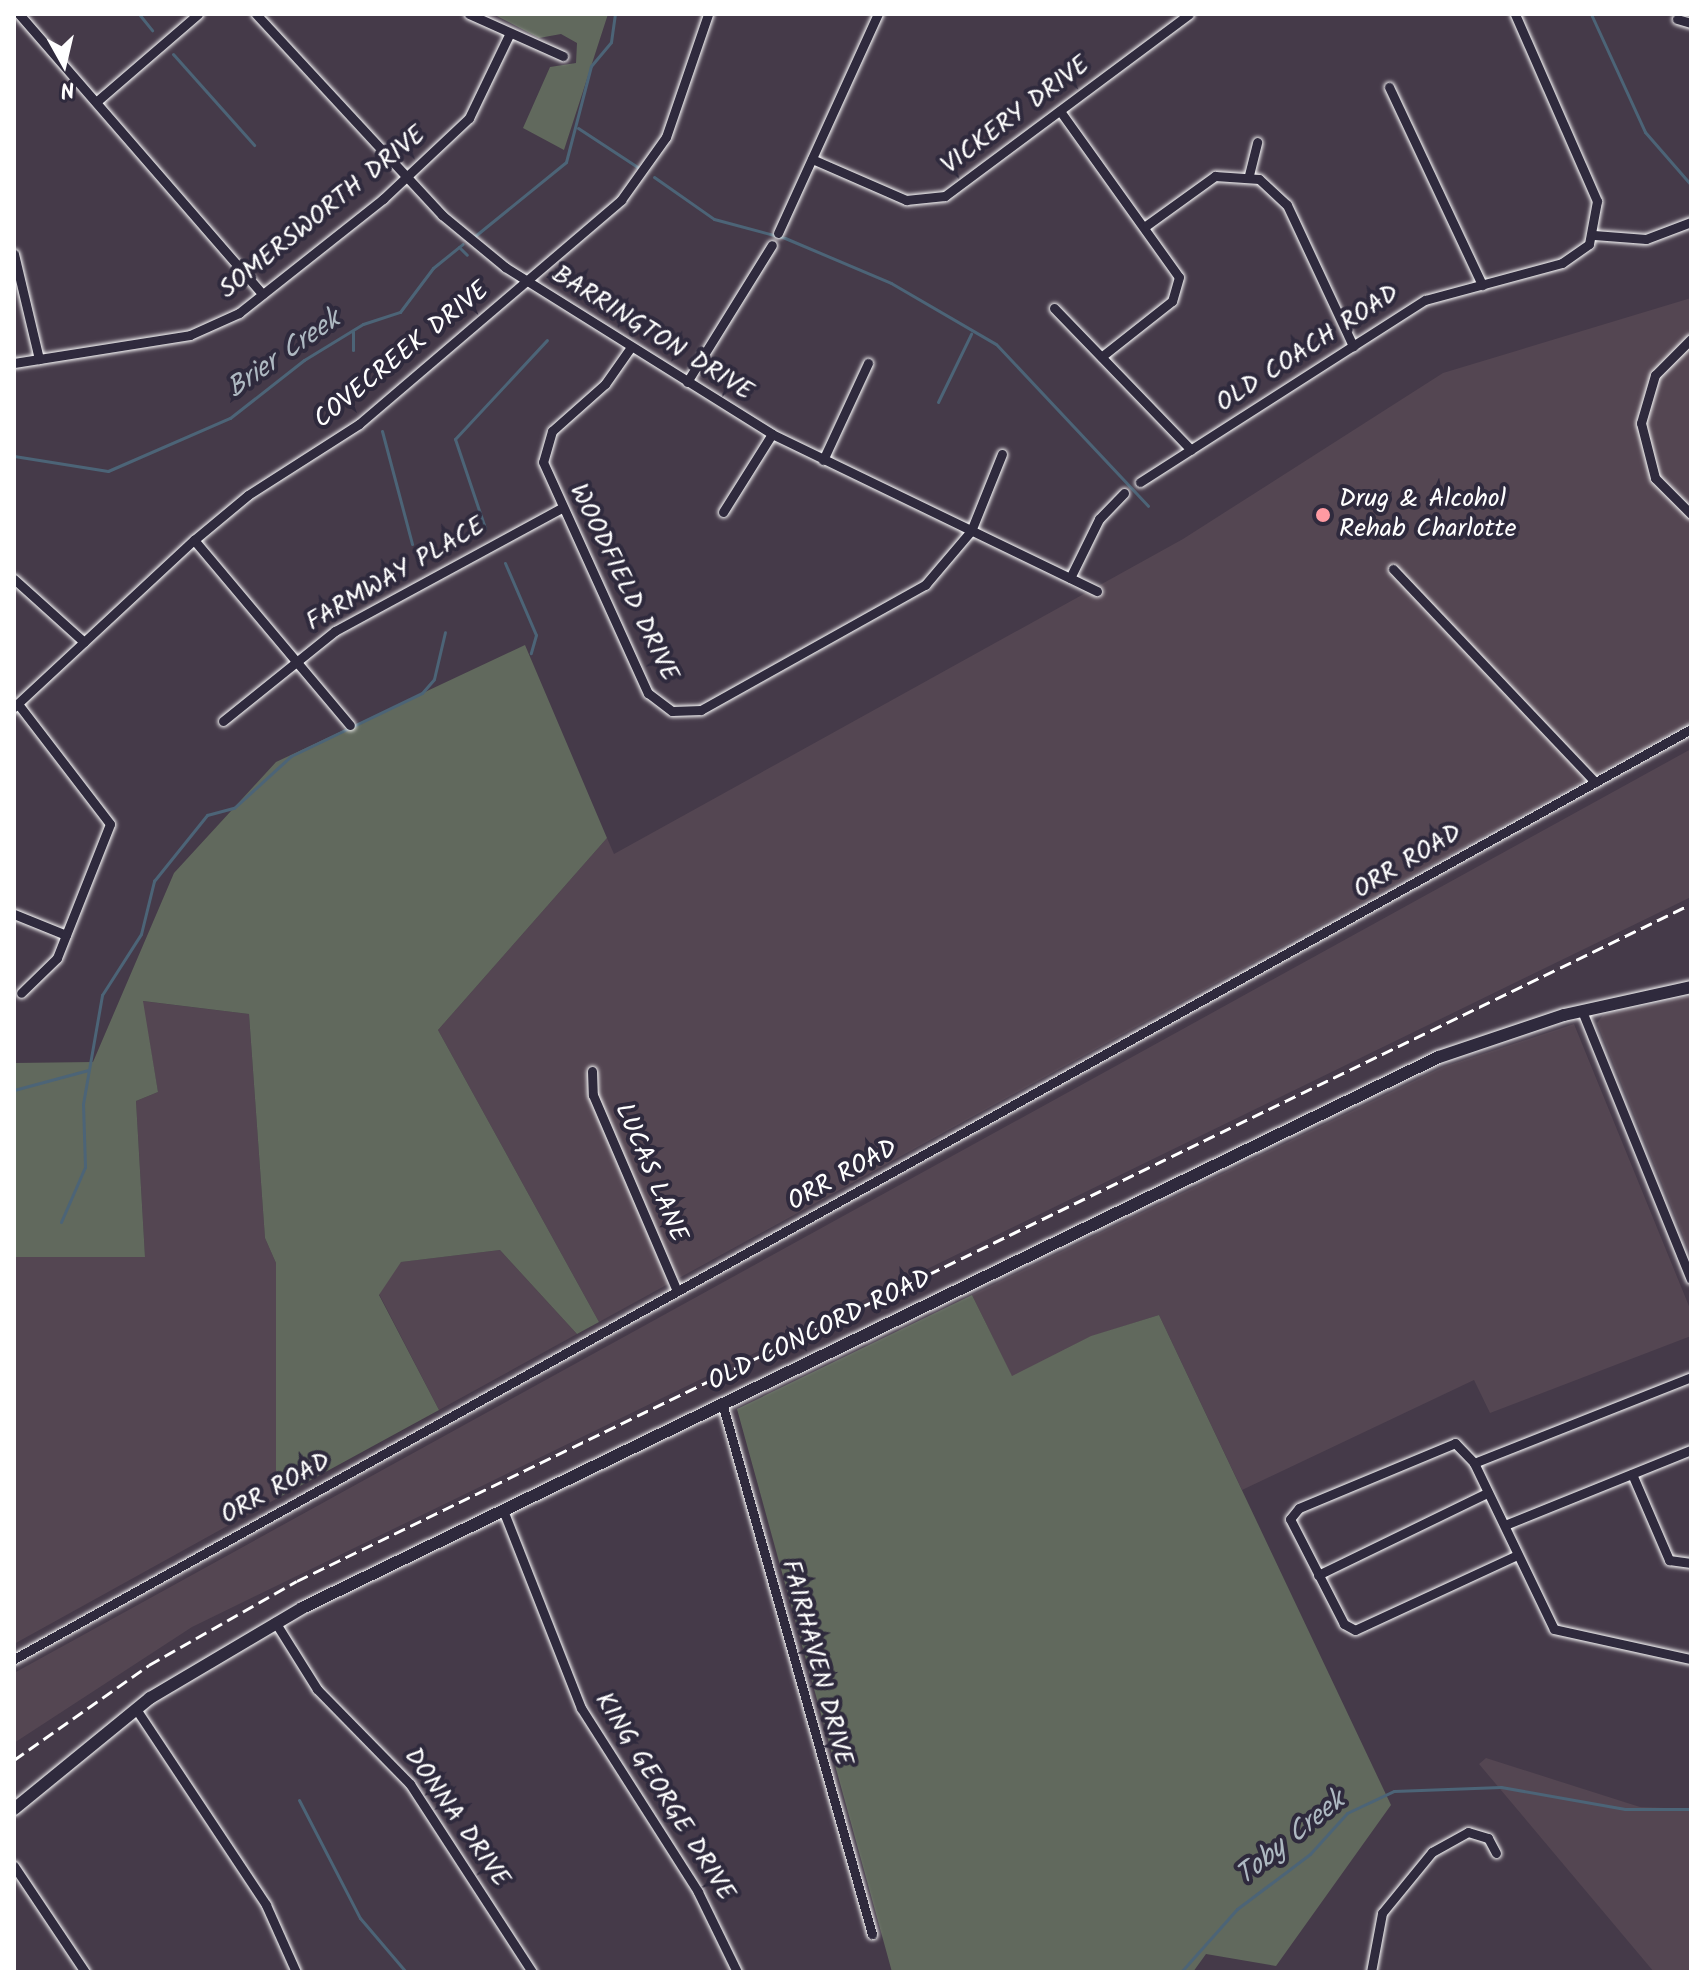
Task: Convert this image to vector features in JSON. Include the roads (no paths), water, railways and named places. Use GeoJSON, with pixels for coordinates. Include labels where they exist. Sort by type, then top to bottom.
{"type":"FeatureCollection","features":[{"type":"Feature","properties":{"kind":"street"},"geometry":{"type":"LineString","coordinates":[[19,14],[262,294]]}},
{"type":"Feature","properties":{"kind":"street"},"geometry":{"type":"LineString","coordinates":[[96,102],[198,14]]}},
{"type":"Feature","properties":{"kind":"street","name":"BARRINGTON DRIVE"},"geometry":{"type":"LineString","coordinates":[[256,14],[407,178],[469,240],[527,281],[772,434],[1097,591]]}},
{"type":"Feature","properties":{"kind":"street"},"geometry":{"type":"LineString","coordinates":[[469,14],[509,35],[563,56]]}},
{"type":"Feature","properties":{"kind":"street","name":"COVECREEK DRIVE"},"geometry":{"type":"LineString","coordinates":[[16,705],[194,540],[248,495],[359,424],[527,281],[649,168],[708,14]]}},
{"type":"Feature","properties":{"kind":"street"},"geometry":{"type":"LineString","coordinates":[[778,233],[878,14]]}},
{"type":"Feature","properties":{"kind":"street","name":"VICKERY DRIVE"},"geometry":{"type":"LineString","coordinates":[[812,159],[893,197],[933,200],[1060,111],[1189,14]]}},
{"type":"Feature","properties":{"kind":"street"},"geometry":{"type":"LineString","coordinates":[[1515,14],[1595,195],[1594,235],[1646,239],[1691,222]]}},
{"type":"Feature","properties":{"kind":"street"},"geometry":{"type":"LineString","coordinates":[[1677,19],[1691,23]]}},
{"type":"Feature","properties":{"kind":"street","name":"SOMERSWORTH DRIVE"},"geometry":{"type":"LineString","coordinates":[[14,363],[190,335],[262,294],[407,178],[469,118],[509,35]]}},
{"type":"Feature","properties":{"kind":"street"},"geometry":{"type":"LineString","coordinates":[[1389,87],[1482,285]]}},
{"type":"Feature","properties":{"kind":"street"},"geometry":{"type":"LineString","coordinates":[[1060,111],[1177,269],[1177,293],[1101,357]]}},
{"type":"Feature","properties":{"kind":"street"},"geometry":{"type":"LineString","coordinates":[[1249,175],[1257,142]]}},
{"type":"Feature","properties":{"kind":"street"},"geometry":{"type":"LineString","coordinates":[[1147,225],[1203,182],[1249,175],[1284,199],[1353,346]]}},
{"type":"Feature","properties":{"kind":"street","name":"OLD COACH ROAD"},"geometry":{"type":"LineString","coordinates":[[1140,482],[1425,300],[1572,259],[1594,235]]}},
{"type":"Feature","properties":{"kind":"street"},"geometry":{"type":"LineString","coordinates":[[687,382],[772,245]]}},
{"type":"Feature","properties":{"kind":"street"},"geometry":{"type":"LineString","coordinates":[[14,254],[39,359]]}},
{"type":"Feature","properties":{"kind":"street"},"geometry":{"type":"LineString","coordinates":[[1054,308],[1191,450]]}},
{"type":"Feature","properties":{"kind":"street"},"geometry":{"type":"LineString","coordinates":[[1691,339],[1655,375],[1641,423],[1655,478],[1691,514]]}},
{"type":"Feature","properties":{"kind":"street","name":"WOODFIELD DRIVE"},"geometry":{"type":"LineString","coordinates":[[631,347],[605,384],[546,441],[543,462],[648,693],[666,708],[689,713],[907,597],[971,531],[1002,454]]}},
{"type":"Feature","properties":{"kind":"street"},"geometry":{"type":"LineString","coordinates":[[823,460],[868,363]]}},
{"type":"Feature","properties":{"kind":"street"},"geometry":{"type":"LineString","coordinates":[[723,512],[772,434]]}},
{"type":"Feature","properties":{"kind":"street"},"geometry":{"type":"LineString","coordinates":[[1070,578],[1099,519],[1124,493]]}},
{"type":"Feature","properties":{"kind":"street","name":"FARMWAY PLACE"},"geometry":{"type":"LineString","coordinates":[[223,721],[356,618],[562,508]]}},
{"type":"Feature","properties":{"kind":"street"},"geometry":{"type":"LineString","coordinates":[[194,540],[350,725]]}},
{"type":"Feature","properties":{"kind":"street"},"geometry":{"type":"LineString","coordinates":[[1393,569],[1595,782]]}},
{"type":"Feature","properties":{"kind":"street"},"geometry":{"type":"LineString","coordinates":[[14,579],[84,642]]}},
{"type":"Feature","properties":{"kind":"street"},"geometry":{"type":"LineString","coordinates":[[16,705],[110,824],[47,975],[21,993]]}},
{"type":"Feature","properties":{"kind":"street","name":"ORR ROAD"},"geometry":{"type":"LineString","coordinates":[[14,1659],[1691,729]]}},
{"type":"Feature","properties":{"kind":"street"},"geometry":{"type":"LineString","coordinates":[[14,914],[66,935]]}},
{"type":"Feature","properties":{"kind":"street","name":"OLD CONCORD ROAD"},"geometry":{"type":"LineString","coordinates":[[14,1809],[136,1709],[275,1622],[503,1510],[1439,1057],[1582,1011],[1691,987]]}},
{"type":"Feature","properties":{"kind":"street"},"geometry":{"type":"LineString","coordinates":[[1582,1011],[1691,1279]]}},
{"type":"Feature","properties":{"kind":"street","name":"LUCAS LANE"},"geometry":{"type":"LineString","coordinates":[[592,1071],[593,1095],[677,1291]]}},
{"type":"Feature","properties":{"kind":"street"},"geometry":{"type":"LineString","coordinates":[[1474,1463],[1691,1377]]}},
{"type":"Feature","properties":{"kind":"street","name":"FAIRHAVEN DRIVE"},"geometry":{"type":"LineString","coordinates":[[722,1403],[872,1934]]}},
{"type":"Feature","properties":{"kind":"street"},"geometry":{"type":"LineString","coordinates":[[1515,1556],[1363,1630],[1344,1624],[1291,1524],[1299,1508],[1447,1444],[1464,1448],[1505,1525],[1515,1556],[1554,1629],[1691,1659]]}},
{"type":"Feature","properties":{"kind":"street"},"geometry":{"type":"LineString","coordinates":[[1505,1525],[1691,1450]]}},
{"type":"Feature","properties":{"kind":"street"},"geometry":{"type":"LineString","coordinates":[[1632,1474],[1669,1560],[1691,1563]]}},
{"type":"Feature","properties":{"kind":"street"},"geometry":{"type":"LineString","coordinates":[[1318,1575],[1487,1493]]}},
{"type":"Feature","properties":{"kind":"street","name":"KING GEORGE DRIVE"},"geometry":{"type":"LineString","coordinates":[[503,1510],[581,1708],[698,1892],[737,1972]]}},
{"type":"Feature","properties":{"kind":"street","name":"DONNA DRIVE"},"geometry":{"type":"LineString","coordinates":[[275,1622],[317,1689],[410,1784],[532,1972]]}},
{"type":"Feature","properties":{"kind":"street"},"geometry":{"type":"LineString","coordinates":[[136,1709],[266,1905],[296,1972]]}},
{"type":"Feature","properties":{"kind":"street"},"geometry":{"type":"LineString","coordinates":[[1371,1972],[1382,1913],[1432,1852],[1468,1832],[1488,1838],[1496,1853]]}},
{"type":"Feature","properties":{"kind":"street"},"geometry":{"type":"LineString","coordinates":[[14,1866],[85,1972]]}},
{"type":"Feature","properties":{"kind":"waterway"},"geometry":{"type":"LineString","coordinates":[[139,14],[152,30]]}},
{"type":"Feature","properties":{"kind":"waterway","name":"Brier Creek"},"geometry":{"type":"LineString","coordinates":[[475,236],[566,162],[591,66],[611,42],[615,14]]}},
{"type":"Feature","properties":{"kind":"waterway"},"geometry":{"type":"LineString","coordinates":[[1591,14],[1645,132],[1691,185]]}},
{"type":"Feature","properties":{"kind":"waterway"},"geometry":{"type":"LineString","coordinates":[[173,54],[254,145]]}},
{"type":"Feature","properties":{"kind":"waterway"},"geometry":{"type":"LineString","coordinates":[[578,128],[639,168]]}},
{"type":"Feature","properties":{"kind":"waterway"},"geometry":{"type":"LineString","coordinates":[[654,177],[714,219],[785,238],[891,283],[996,344],[1148,506]]}},
{"type":"Feature","properties":{"kind":"waterway","name":"Brier Creek"},"geometry":{"type":"LineString","coordinates":[[14,456],[108,471],[230,418],[304,360],[363,324],[400,312],[433,268],[463,244]]}},
{"type":"Feature","properties":{"kind":"waterway"},"geometry":{"type":"LineString","coordinates":[[459,247],[467,255]]}},
{"type":"Feature","properties":{"kind":"waterway"},"geometry":{"type":"LineString","coordinates":[[353,331],[353,350]]}},
{"type":"Feature","properties":{"kind":"waterway"},"geometry":{"type":"LineString","coordinates":[[938,402],[971,334]]}},
{"type":"Feature","properties":{"kind":"waterway"},"geometry":{"type":"LineString","coordinates":[[485,528],[455,439],[547,340]]}},
{"type":"Feature","properties":{"kind":"waterway"},"geometry":{"type":"LineString","coordinates":[[382,431],[412,544]]}},
{"type":"Feature","properties":{"kind":"waterway"},"geometry":{"type":"LineString","coordinates":[[505,563],[536,635],[531,653]]}},
{"type":"Feature","properties":{"kind":"waterway"},"geometry":{"type":"LineString","coordinates":[[61,1222],[85,1167],[83,1104],[102,995],[141,934],[154,881],[207,815],[234,808],[291,756],[422,693],[434,679],[445,632]]}},
{"type":"Feature","properties":{"kind":"waterway"},"geometry":{"type":"LineString","coordinates":[[14,1090],[88,1070]]}},
{"type":"Feature","properties":{"kind":"waterway","name":"Toby Creek"},"geometry":{"type":"LineString","coordinates":[[1181,1972],[1237,1909],[1310,1854],[1347,1813],[1394,1791],[1501,1787],[1625,1809],[1691,1809]]}},
{"type":"Feature","properties":{"kind":"waterway"},"geometry":{"type":"LineString","coordinates":[[299,1800],[360,1918],[406,1972]]}},
{"type":"Feature","properties":{"kind":"railway"},"geometry":{"type":"LineString","coordinates":[[14,1760],[149,1665],[297,1581],[1691,904]]}},
{"type":"Feature","properties":{"kind":"place","name":"Drug & Alcohol Rehab Charlotte"},"geometry":{"type":"Point","coordinates":[1323,515]}}]}
